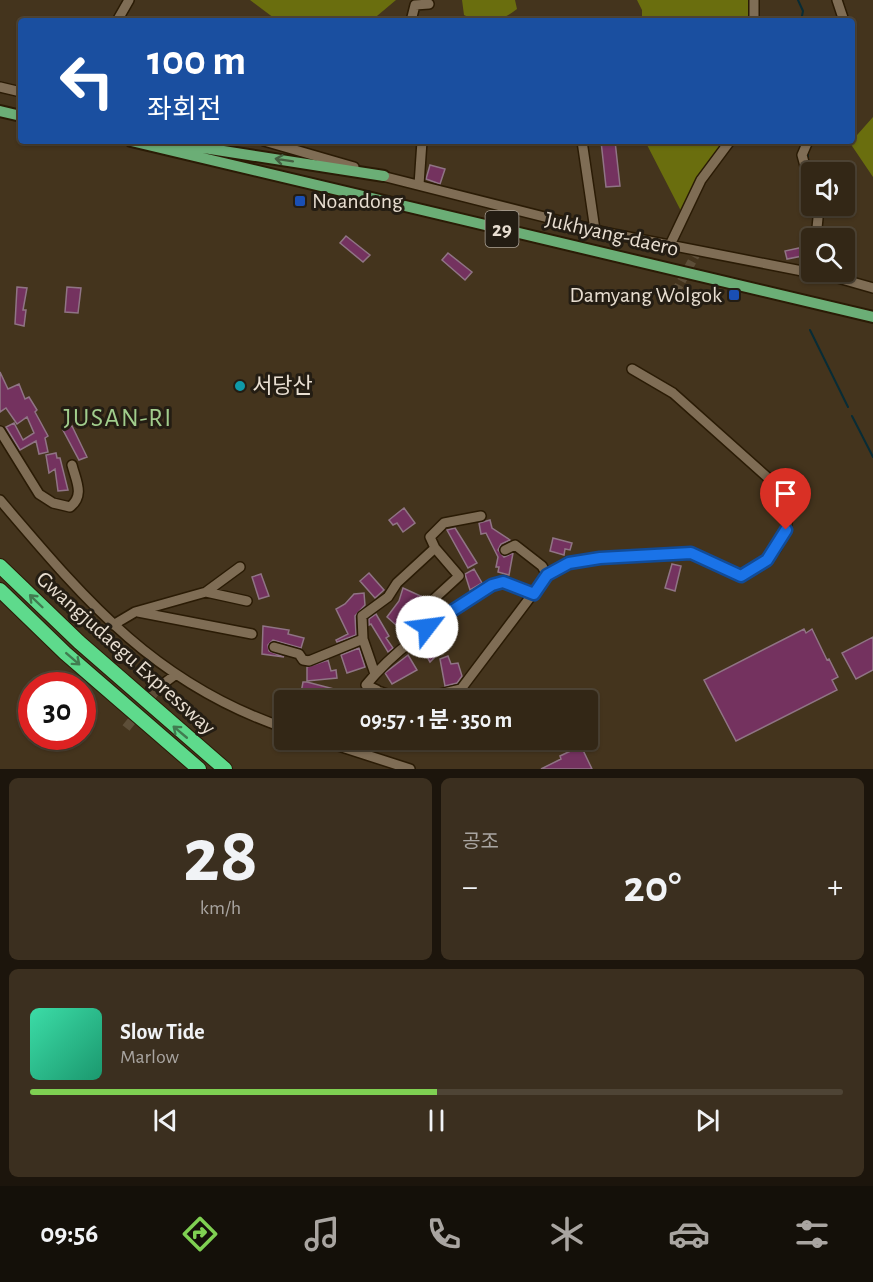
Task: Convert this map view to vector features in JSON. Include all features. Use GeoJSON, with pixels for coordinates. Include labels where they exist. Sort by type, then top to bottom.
{"type":"FeatureCollection","features":[{"type":"Feature","properties":{"kind":"highway","name":"Gwangjudaegu Expressway"},"geometry":{"type":"LineString","coordinates":[[0,566],[79,642],[225,769]]}},
{"type":"Feature","properties":{"kind":"highway","name":"Gwangjudaegu Expressway"},"geometry":{"type":"LineString","coordinates":[[0,590],[65,652],[199,769]]}},
{"type":"Feature","properties":{"kind":"main road"},"geometry":{"type":"LineString","coordinates":[[0,111],[18,115]]}},
{"type":"Feature","properties":{"kind":"main road","name":"Jukhyang-daero"},"geometry":{"type":"LineString","coordinates":[[144,144],[873,317]]}},
{"type":"Feature","properties":{"kind":"main road"},"geometry":{"type":"LineString","coordinates":[[176,144],[384,176]]}},
{"type":"Feature","properties":{"kind":"street"},"geometry":{"type":"LineString","coordinates":[[119,18],[129,0]]}},
{"type":"Feature","properties":{"kind":"street"},"geometry":{"type":"LineString","coordinates":[[754,0],[754,18]]}},
{"type":"Feature","properties":{"kind":"street"},"geometry":{"type":"LineString","coordinates":[[837,0],[843,18]]}},
{"type":"Feature","properties":{"kind":"street"},"geometry":{"type":"LineString","coordinates":[[412,18],[415,5],[429,4]]}},
{"type":"Feature","properties":{"kind":"street"},"geometry":{"type":"LineString","coordinates":[[0,87],[18,91]]}},
{"type":"Feature","properties":{"kind":"street"},"geometry":{"type":"LineString","coordinates":[[274,144],[384,176],[495,202],[595,230],[801,270]]}},
{"type":"Feature","properties":{"kind":"street"},"geometry":{"type":"LineString","coordinates":[[419,185],[422,144]]}},
{"type":"Feature","properties":{"kind":"street"},"geometry":{"type":"LineString","coordinates":[[582,144],[595,230]]}},
{"type":"Feature","properties":{"kind":"street"},"geometry":{"type":"LineString","coordinates":[[670,245],[700,180],[728,144]]}},
{"type":"Feature","properties":{"kind":"street"},"geometry":{"type":"LineString","coordinates":[[804,162],[802,155],[806,144]]}},
{"type":"Feature","properties":{"kind":"street"},"geometry":{"type":"LineString","coordinates":[[849,282],[873,288]]}},
{"type":"Feature","properties":{"kind":"street"},"geometry":{"type":"LineString","coordinates":[[458,690],[547,575],[569,563],[675,552],[691,553],[741,576],[767,560],[786,530],[788,516],[776,485],[673,393],[632,369]]}},
{"type":"Feature","properties":{"kind":"street"},"geometry":{"type":"LineString","coordinates":[[0,431],[39,494],[53,503],[70,507],[77,501],[80,493],[72,465]]}},
{"type":"Feature","properties":{"kind":"street"},"geometry":{"type":"LineString","coordinates":[[0,501],[94,609],[113,625],[175,675],[233,708],[274,724]]}},
{"type":"Feature","properties":{"kind":"street"},"geometry":{"type":"LineString","coordinates":[[427,627],[422,610],[459,576],[435,548],[430,537],[444,523],[481,516]]}},
{"type":"Feature","properties":{"kind":"street"},"geometry":{"type":"LineString","coordinates":[[505,550],[514,545],[542,566],[547,575]]}},
{"type":"Feature","properties":{"kind":"street"},"geometry":{"type":"LineString","coordinates":[[375,674],[363,639],[362,616],[388,597],[397,583],[435,548]]}},
{"type":"Feature","properties":{"kind":"street"},"geometry":{"type":"LineString","coordinates":[[113,625],[135,612],[206,592],[240,567]]}},
{"type":"Feature","properties":{"kind":"street"},"geometry":{"type":"LineString","coordinates":[[377,690],[366,685],[375,674],[427,627],[492,585],[503,582],[534,594]]}},
{"type":"Feature","properties":{"kind":"street"},"geometry":{"type":"LineString","coordinates":[[206,592],[247,601]]}},
{"type":"Feature","properties":{"kind":"street"},"geometry":{"type":"LineString","coordinates":[[135,612],[252,634]]}},
{"type":"Feature","properties":{"kind":"street"},"geometry":{"type":"LineString","coordinates":[[274,647],[299,654],[303,660],[309,661],[363,639]]}},
{"type":"Feature","properties":{"kind":"street"},"geometry":{"type":"LineString","coordinates":[[159,687],[175,675]]}},
{"type":"Feature","properties":{"kind":"street"},"geometry":{"type":"LineString","coordinates":[[352,750],[410,769]]}},
{"type":"Feature","properties":{"kind":"street"},"geometry":{"type":"LineString","coordinates":[[365,750],[368,755]]}},
{"type":"Feature","properties":{"kind":"shaded area"},"geometry":{"type":"Polygon","coordinates":[[[250,0],[396,0],[375,18],[274,18],[250,0]]]}},
{"type":"Feature","properties":{"kind":"shaded area"},"geometry":{"type":"Polygon","coordinates":[[[462,0],[515,0],[517,9],[503,18],[471,18],[464,15],[462,0]]]}},
{"type":"Feature","properties":{"kind":"shaded area"},"geometry":{"type":"Polygon","coordinates":[[[637,0],[752,0],[754,18],[642,18],[642,10],[637,0]]]}},
{"type":"Feature","properties":{"kind":"shaded area"},"geometry":{"type":"Polygon","coordinates":[[[873,117],[873,177],[851,144],[855,144],[855,137],[873,117]]]}},
{"type":"Feature","properties":{"kind":"shaded area"},"geometry":{"type":"Polygon","coordinates":[[[647,144],[735,144],[681,211],[647,144]]]}},
{"type":"Feature","properties":{"kind":"building"},"geometry":{"type":"Polygon","coordinates":[[[601,144],[615,144],[620,186],[606,187],[601,144]]]}},
{"type":"Feature","properties":{"kind":"building"},"geometry":{"type":"Polygon","coordinates":[[[430,165],[445,169],[440,184],[426,179],[430,165]]]}},
{"type":"Feature","properties":{"kind":"building"},"geometry":{"type":"Polygon","coordinates":[[[346,236],[370,255],[363,262],[340,243],[346,236]]]}},
{"type":"Feature","properties":{"kind":"building"},"geometry":{"type":"Polygon","coordinates":[[[801,248],[801,256],[787,259],[785,251],[801,248]]]}},
{"type":"Feature","properties":{"kind":"building"},"geometry":{"type":"Polygon","coordinates":[[[448,253],[472,272],[465,280],[442,260],[448,253]]]}},
{"type":"Feature","properties":{"kind":"building"},"geometry":{"type":"Polygon","coordinates":[[[17,287],[27,288],[23,310],[26,310],[24,326],[15,324],[17,287]]]}},
{"type":"Feature","properties":{"kind":"building"},"geometry":{"type":"Polygon","coordinates":[[[67,287],[81,288],[78,313],[65,312],[67,287]]]}},
{"type":"Feature","properties":{"kind":"building"},"geometry":{"type":"Polygon","coordinates":[[[0,372],[8,389],[19,384],[25,399],[29,397],[37,410],[35,412],[48,436],[45,438],[48,452],[39,454],[36,441],[20,450],[6,427],[14,423],[23,440],[34,433],[27,417],[17,424],[6,408],[0,412],[0,372]]]}},
{"type":"Feature","properties":{"kind":"building"},"geometry":{"type":"Polygon","coordinates":[[[72,426],[87,457],[79,460],[63,430],[72,426]]]}},
{"type":"Feature","properties":{"kind":"building"},"geometry":{"type":"Polygon","coordinates":[[[56,453],[57,458],[60,458],[68,490],[58,491],[55,469],[49,473],[46,455],[56,453]]]}},
{"type":"Feature","properties":{"kind":"building"},"geometry":{"type":"Polygon","coordinates":[[[404,508],[415,523],[403,532],[397,523],[393,525],[389,520],[404,508]]]}},
{"type":"Feature","properties":{"kind":"building"},"geometry":{"type":"Polygon","coordinates":[[[490,520],[492,528],[510,540],[501,544],[498,550],[504,557],[513,553],[509,575],[498,572],[499,567],[496,567],[498,557],[486,533],[481,534],[479,523],[490,520]]]}},
{"type":"Feature","properties":{"kind":"building"},"geometry":{"type":"Polygon","coordinates":[[[455,528],[477,563],[468,568],[447,530],[455,528]]]}},
{"type":"Feature","properties":{"kind":"building"},"geometry":{"type":"Polygon","coordinates":[[[553,538],[572,543],[570,550],[565,549],[564,555],[550,551],[553,538]]]}},
{"type":"Feature","properties":{"kind":"building"},"geometry":{"type":"Polygon","coordinates":[[[672,564],[681,566],[675,591],[665,588],[672,564]]]}},
{"type":"Feature","properties":{"kind":"building"},"geometry":{"type":"Polygon","coordinates":[[[474,569],[482,583],[470,590],[465,574],[474,569]]]}},
{"type":"Feature","properties":{"kind":"building"},"geometry":{"type":"Polygon","coordinates":[[[369,573],[384,590],[375,598],[360,581],[369,573]]]}},
{"type":"Feature","properties":{"kind":"building"},"geometry":{"type":"Polygon","coordinates":[[[261,574],[269,596],[259,599],[252,577],[261,574]]]}},
{"type":"Feature","properties":{"kind":"building"},"geometry":{"type":"Polygon","coordinates":[[[403,588],[425,598],[416,608],[420,626],[415,628],[406,614],[396,625],[387,617],[399,601],[403,588]]]}},
{"type":"Feature","properties":{"kind":"building"},"geometry":{"type":"Polygon","coordinates":[[[364,593],[365,605],[355,616],[356,635],[337,642],[336,640],[348,634],[336,609],[345,604],[354,594],[364,593]]]}},
{"type":"Feature","properties":{"kind":"building"},"geometry":{"type":"Polygon","coordinates":[[[376,614],[393,648],[388,652],[371,624],[369,625],[369,619],[376,614]]]}},
{"type":"Feature","properties":{"kind":"building"},"geometry":{"type":"Polygon","coordinates":[[[263,626],[289,630],[288,634],[304,638],[301,648],[273,640],[268,645],[269,651],[284,657],[262,654],[263,626]]]}},
{"type":"Feature","properties":{"kind":"building"},"geometry":{"type":"Polygon","coordinates":[[[804,629],[806,633],[812,629],[827,660],[829,659],[838,677],[832,680],[837,690],[736,741],[704,680],[804,629]]]}},
{"type":"Feature","properties":{"kind":"building"},"geometry":{"type":"Polygon","coordinates":[[[873,637],[873,670],[856,679],[842,653],[873,637]]]}},
{"type":"Feature","properties":{"kind":"building"},"geometry":{"type":"Polygon","coordinates":[[[428,641],[439,653],[430,662],[421,647],[428,641]]]}},
{"type":"Feature","properties":{"kind":"building"},"geometry":{"type":"Polygon","coordinates":[[[359,648],[365,667],[347,673],[341,655],[359,648]]]}},
{"type":"Feature","properties":{"kind":"building"},"geometry":{"type":"Polygon","coordinates":[[[408,655],[417,670],[392,684],[385,673],[408,655]]]}},
{"type":"Feature","properties":{"kind":"building"},"geometry":{"type":"Polygon","coordinates":[[[448,656],[451,664],[458,663],[462,676],[457,683],[445,686],[440,659],[448,656]]]}},
{"type":"Feature","properties":{"kind":"building"},"geometry":{"type":"Polygon","coordinates":[[[328,660],[331,671],[336,670],[337,678],[307,681],[307,667],[328,660]]]}},
{"type":"Feature","properties":{"kind":"building"},"geometry":{"type":"Polygon","coordinates":[[[303,682],[307,682],[338,690],[302,690],[303,682]]]}},
{"type":"Feature","properties":{"kind":"building"},"geometry":{"type":"Polygon","coordinates":[[[573,750],[583,750],[592,769],[541,769],[561,759],[560,756],[573,750]]]}},
{"type":"Feature","properties":{"kind":"waterway"},"geometry":{"type":"LineString","coordinates":[[798,0],[803,11],[802,18]]}},
{"type":"Feature","properties":{"kind":"waterway"},"geometry":{"type":"LineString","coordinates":[[808,162],[808,150],[813,144]]}},
{"type":"Feature","properties":{"kind":"waterway"},"geometry":{"type":"LineString","coordinates":[[810,330],[848,407]]}},
{"type":"Feature","properties":{"kind":"waterway"},"geometry":{"type":"LineString","coordinates":[[852,416],[873,457]]}},
{"type":"Feature","properties":{"kind":"tunnel"},"geometry":{"type":"LineString","coordinates":[[675,293],[698,250]]}},
{"type":"Feature","properties":{"kind":"tunnel"},"geometry":{"type":"LineString","coordinates":[[126,728],[159,687]]}},
{"type":"Feature","properties":{"kind":"place","name":"Noandong"},"geometry":{"type":"Point","coordinates":[300,201]}},
{"type":"Feature","properties":{"kind":"place","name":"Damyang Wolgok"},"geometry":{"type":"Point","coordinates":[734,295]}},
{"type":"Feature","properties":{"kind":"place","name":"서당산"},"geometry":{"type":"Point","coordinates":[240,386]}},
{"type":"Feature","properties":{"kind":"district","name":"JUSAN-RI"},"geometry":{"type":"Point","coordinates":[118,418]}},
{"type":"Feature","properties":{"kind":"route"},"geometry":{"type":"LineString","coordinates":[[427,627],[492,585],[503,582],[534,594],[547,575],[569,563],[600,558],[675,552],[691,553],[741,576],[767,560],[786,530]]}}]}
